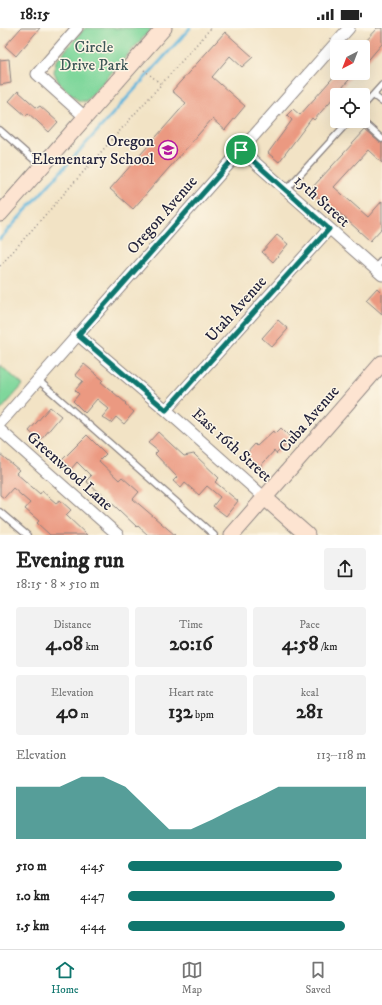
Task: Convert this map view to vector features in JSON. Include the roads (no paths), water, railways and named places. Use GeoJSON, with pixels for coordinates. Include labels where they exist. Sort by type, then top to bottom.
{"type":"FeatureCollection","features":[{"type":"Feature","properties":{"kind":"street"},"geometry":{"type":"LineString","coordinates":[[77,28],[37,74],[85,117]]}},
{"type":"Feature","properties":{"kind":"street"},"geometry":{"type":"LineString","coordinates":[[1,212],[164,28]]}},
{"type":"Feature","properties":{"kind":"street","name":"Oregon Avenue"},"geometry":{"type":"LineString","coordinates":[[0,423],[349,28]]}},
{"type":"Feature","properties":{"kind":"street","name":"15th Street"},"geometry":{"type":"LineString","coordinates":[[241,150],[329,229],[380,268]]}},
{"type":"Feature","properties":{"kind":"street","name":"Utah Avenue"},"geometry":{"type":"LineString","coordinates":[[166,410],[329,229]]}},
{"type":"Feature","properties":{"kind":"street","name":"East 16th Street"},"geometry":{"type":"LineString","coordinates":[[78,335],[166,410],[307,535]]}},
{"type":"Feature","properties":{"kind":"street","name":"Cuba Avenue"},"geometry":{"type":"LineString","coordinates":[[232,535],[382,363]]}},
{"type":"Feature","properties":{"kind":"street","name":"Greenwood Lane"},"geometry":{"type":"LineString","coordinates":[[0,430],[118,535]]}},
{"type":"Feature","properties":{"kind":"lane"},"geometry":{"type":"LineString","coordinates":[[370,98],[382,85]]}},
{"type":"Feature","properties":{"kind":"lane"},"geometry":{"type":"LineString","coordinates":[[373,95],[382,102]]}},
{"type":"Feature","properties":{"kind":"lane"},"geometry":{"type":"LineString","coordinates":[[286,191],[343,128]]}},
{"type":"Feature","properties":{"kind":"lane"},"geometry":{"type":"LineString","coordinates":[[370,128],[382,139]]}},
{"type":"Feature","properties":{"kind":"lane"},"geometry":{"type":"LineString","coordinates":[[0,130],[42,167]]}},
{"type":"Feature","properties":{"kind":"lane"},"geometry":{"type":"LineString","coordinates":[[38,380],[214,535]]}},
{"type":"Feature","properties":{"kind":"lane"},"geometry":{"type":"LineString","coordinates":[[0,512],[27,535]]}},
{"type":"Feature","properties":{"kind":"waterway"},"geometry":{"type":"LineString","coordinates":[[0,239],[190,28]]}},
{"type":"Feature","properties":{"kind":"place","name":"Oregon Elementary School"},"geometry":{"type":"Point","coordinates":[168,150]}},
{"type":"Feature","properties":{"kind":"park label","name":"Circle Drive Park"},"geometry":{"type":"Point","coordinates":[94,56]}}]}
